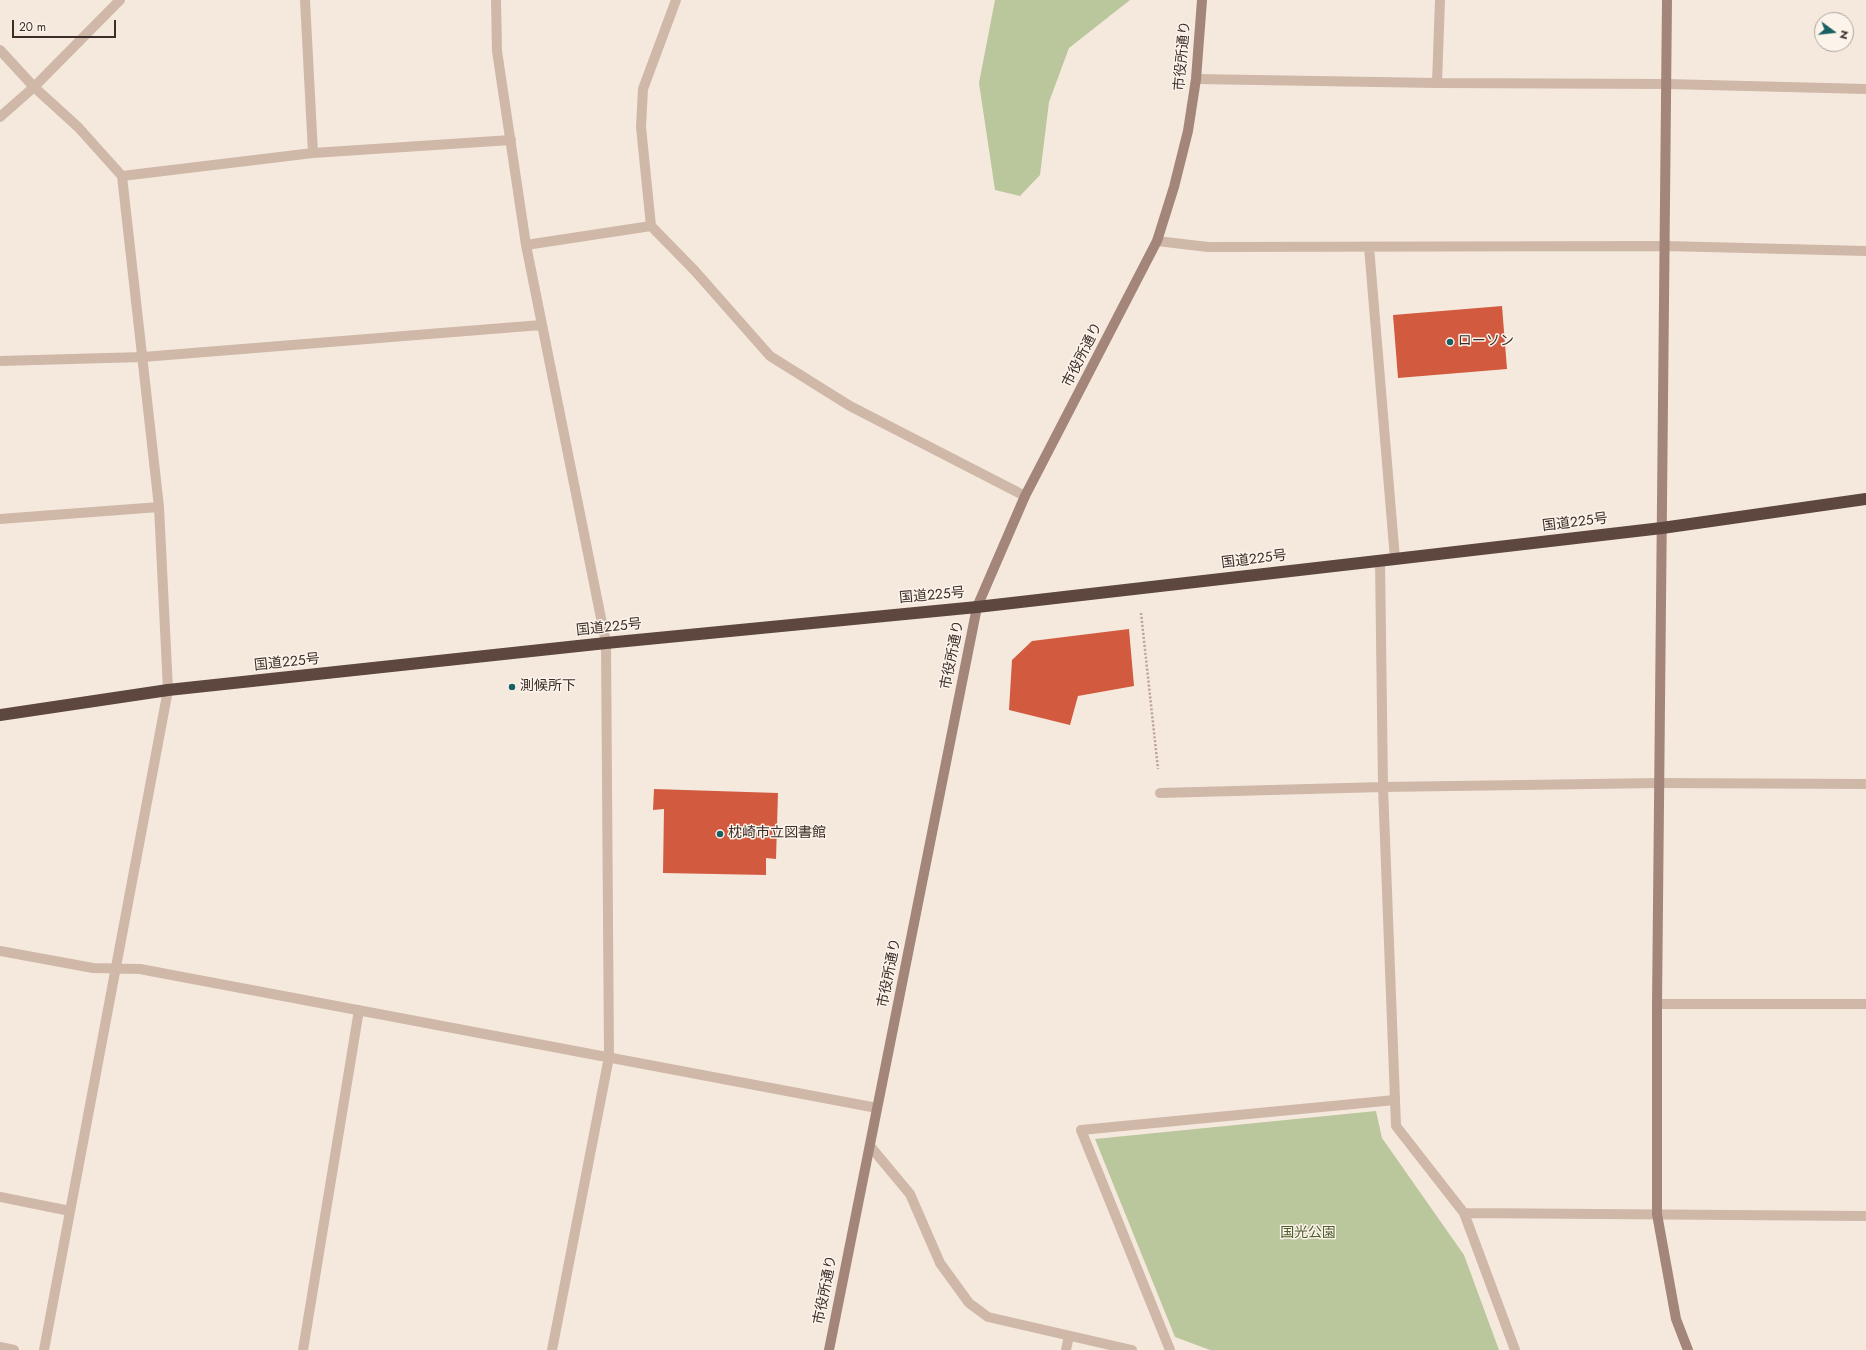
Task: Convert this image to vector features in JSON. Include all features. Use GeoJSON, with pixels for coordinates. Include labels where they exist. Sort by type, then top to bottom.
{"type":"FeatureCollection","features":[{"type":"Feature","properties":{"kind":"highway","name":"国道225号"},"geometry":{"type":"LineString","coordinates":[[0,715],[168,690],[606,643],[977,607],[1139,589],[1662,528],[1866,499]]}},
{"type":"Feature","properties":{"kind":"street"},"geometry":{"type":"LineString","coordinates":[[0,117],[34,87],[120,0]]}},
{"type":"Feature","properties":{"kind":"street"},"geometry":{"type":"LineString","coordinates":[[306,0],[313,153]]}},
{"type":"Feature","properties":{"kind":"street"},"geometry":{"type":"LineString","coordinates":[[496,0],[498,51],[526,245],[606,643],[609,1057],[552,1350]]}},
{"type":"Feature","properties":{"kind":"street"},"geometry":{"type":"LineString","coordinates":[[676,0],[643,89],[641,127],[651,226],[695,271],[770,356],[850,406],[1025,496]]}},
{"type":"Feature","properties":{"kind":"street","name":"市役所通り"},"geometry":{"type":"LineString","coordinates":[[829,1350],[977,607],[1025,496],[1157,241],[1174,187],[1188,131],[1196,80],[1202,0]]}},
{"type":"Feature","properties":{"kind":"street"},"geometry":{"type":"LineString","coordinates":[[1437,84],[1440,0]]}},
{"type":"Feature","properties":{"kind":"street"},"geometry":{"type":"LineString","coordinates":[[1667,0],[1666,246],[1657,1004],[1657,1214],[1676,1319],[1688,1350]]}},
{"type":"Feature","properties":{"kind":"street"},"geometry":{"type":"LineString","coordinates":[[0,50],[34,87],[78,127],[122,176],[159,507],[168,690],[44,1350]]}},
{"type":"Feature","properties":{"kind":"street"},"geometry":{"type":"LineString","coordinates":[[1196,80],[1437,84],[1667,84],[1866,89]]}},
{"type":"Feature","properties":{"kind":"street"},"geometry":{"type":"LineString","coordinates":[[122,176],[313,153],[511,140]]}},
{"type":"Feature","properties":{"kind":"street"},"geometry":{"type":"LineString","coordinates":[[526,245],[651,226]]}},
{"type":"Feature","properties":{"kind":"street"},"geometry":{"type":"LineString","coordinates":[[1157,241],[1208,247],[1666,246],[1866,251]]}},
{"type":"Feature","properties":{"kind":"street"},"geometry":{"type":"LineString","coordinates":[[1368,247],[1395,559]]}},
{"type":"Feature","properties":{"kind":"street"},"geometry":{"type":"LineString","coordinates":[[0,361],[142,357],[541,325]]}},
{"type":"Feature","properties":{"kind":"street"},"geometry":{"type":"LineString","coordinates":[[0,520],[159,507]]}},
{"type":"Feature","properties":{"kind":"street"},"geometry":{"type":"LineString","coordinates":[[1380,561],[1383,787],[1396,1126],[1464,1213],[1515,1350]]}},
{"type":"Feature","properties":{"kind":"street"},"geometry":{"type":"LineString","coordinates":[[1160,793],[1383,787],[1659,783],[1866,784]]}},
{"type":"Feature","properties":{"kind":"street"},"geometry":{"type":"LineString","coordinates":[[0,951],[93,968],[140,969],[877,1108]]}},
{"type":"Feature","properties":{"kind":"street"},"geometry":{"type":"LineString","coordinates":[[1657,1004],[1866,1004]]}},
{"type":"Feature","properties":{"kind":"street"},"geometry":{"type":"LineString","coordinates":[[303,1350],[359,1010]]}},
{"type":"Feature","properties":{"kind":"street"},"geometry":{"type":"LineString","coordinates":[[1170,1350],[1081,1130],[1395,1100]]}},
{"type":"Feature","properties":{"kind":"street"},"geometry":{"type":"LineString","coordinates":[[870,1146],[910,1194],[940,1263],[969,1303],[988,1316],[1132,1350]]}},
{"type":"Feature","properties":{"kind":"street"},"geometry":{"type":"LineString","coordinates":[[0,1197],[70,1211]]}},
{"type":"Feature","properties":{"kind":"street"},"geometry":{"type":"LineString","coordinates":[[1464,1213],[1866,1216]]}},
{"type":"Feature","properties":{"kind":"street"},"geometry":{"type":"LineString","coordinates":[[1066,1350],[1069,1336]]}},
{"type":"Feature","properties":{"kind":"street"},"geometry":{"type":"LineString","coordinates":[[0,1347],[14,1350]]}},
{"type":"Feature","properties":{"kind":"path"},"geometry":{"type":"LineString","coordinates":[[1139,589],[1160,793]]}},
{"type":"Feature","properties":{"kind":"green space"},"geometry":{"type":"Polygon","coordinates":[[[995,0],[1130,0],[1069,48],[1049,102],[1040,175],[1020,196],[995,190],[979,83],[995,0]]]}},
{"type":"Feature","properties":{"kind":"green space","name":"国光公園"},"geometry":{"type":"Polygon","coordinates":[[[1376,1111],[1382,1138],[1464,1255],[1499,1350],[1210,1350],[1175,1337],[1095,1139],[1376,1111]]]}},
{"type":"Feature","properties":{"kind":"building","name":"ローソン"},"geometry":{"type":"Polygon","coordinates":[[[1502,306],[1507,369],[1398,378],[1393,315],[1502,306]]]}},
{"type":"Feature","properties":{"kind":"building"},"geometry":{"type":"Polygon","coordinates":[[[1129,629],[1134,686],[1078,696],[1070,725],[1009,710],[1012,660],[1032,641],[1129,629]]]}},
{"type":"Feature","properties":{"kind":"building","name":"枕崎市立図書館"},"geometry":{"type":"Polygon","coordinates":[[[654,789],[778,793],[776,859],[766,858],[766,875],[663,873],[664,809],[653,810],[654,789]]]}},
{"type":"Feature","properties":{"kind":"place","name":"ローソン"},"geometry":{"type":"Point","coordinates":[1450,342]}},
{"type":"Feature","properties":{"kind":"place","name":"測候所下"},"geometry":{"type":"Point","coordinates":[512,687]}},
{"type":"Feature","properties":{"kind":"place","name":"枕崎市立図書館"},"geometry":{"type":"Point","coordinates":[720,834]}}]}
